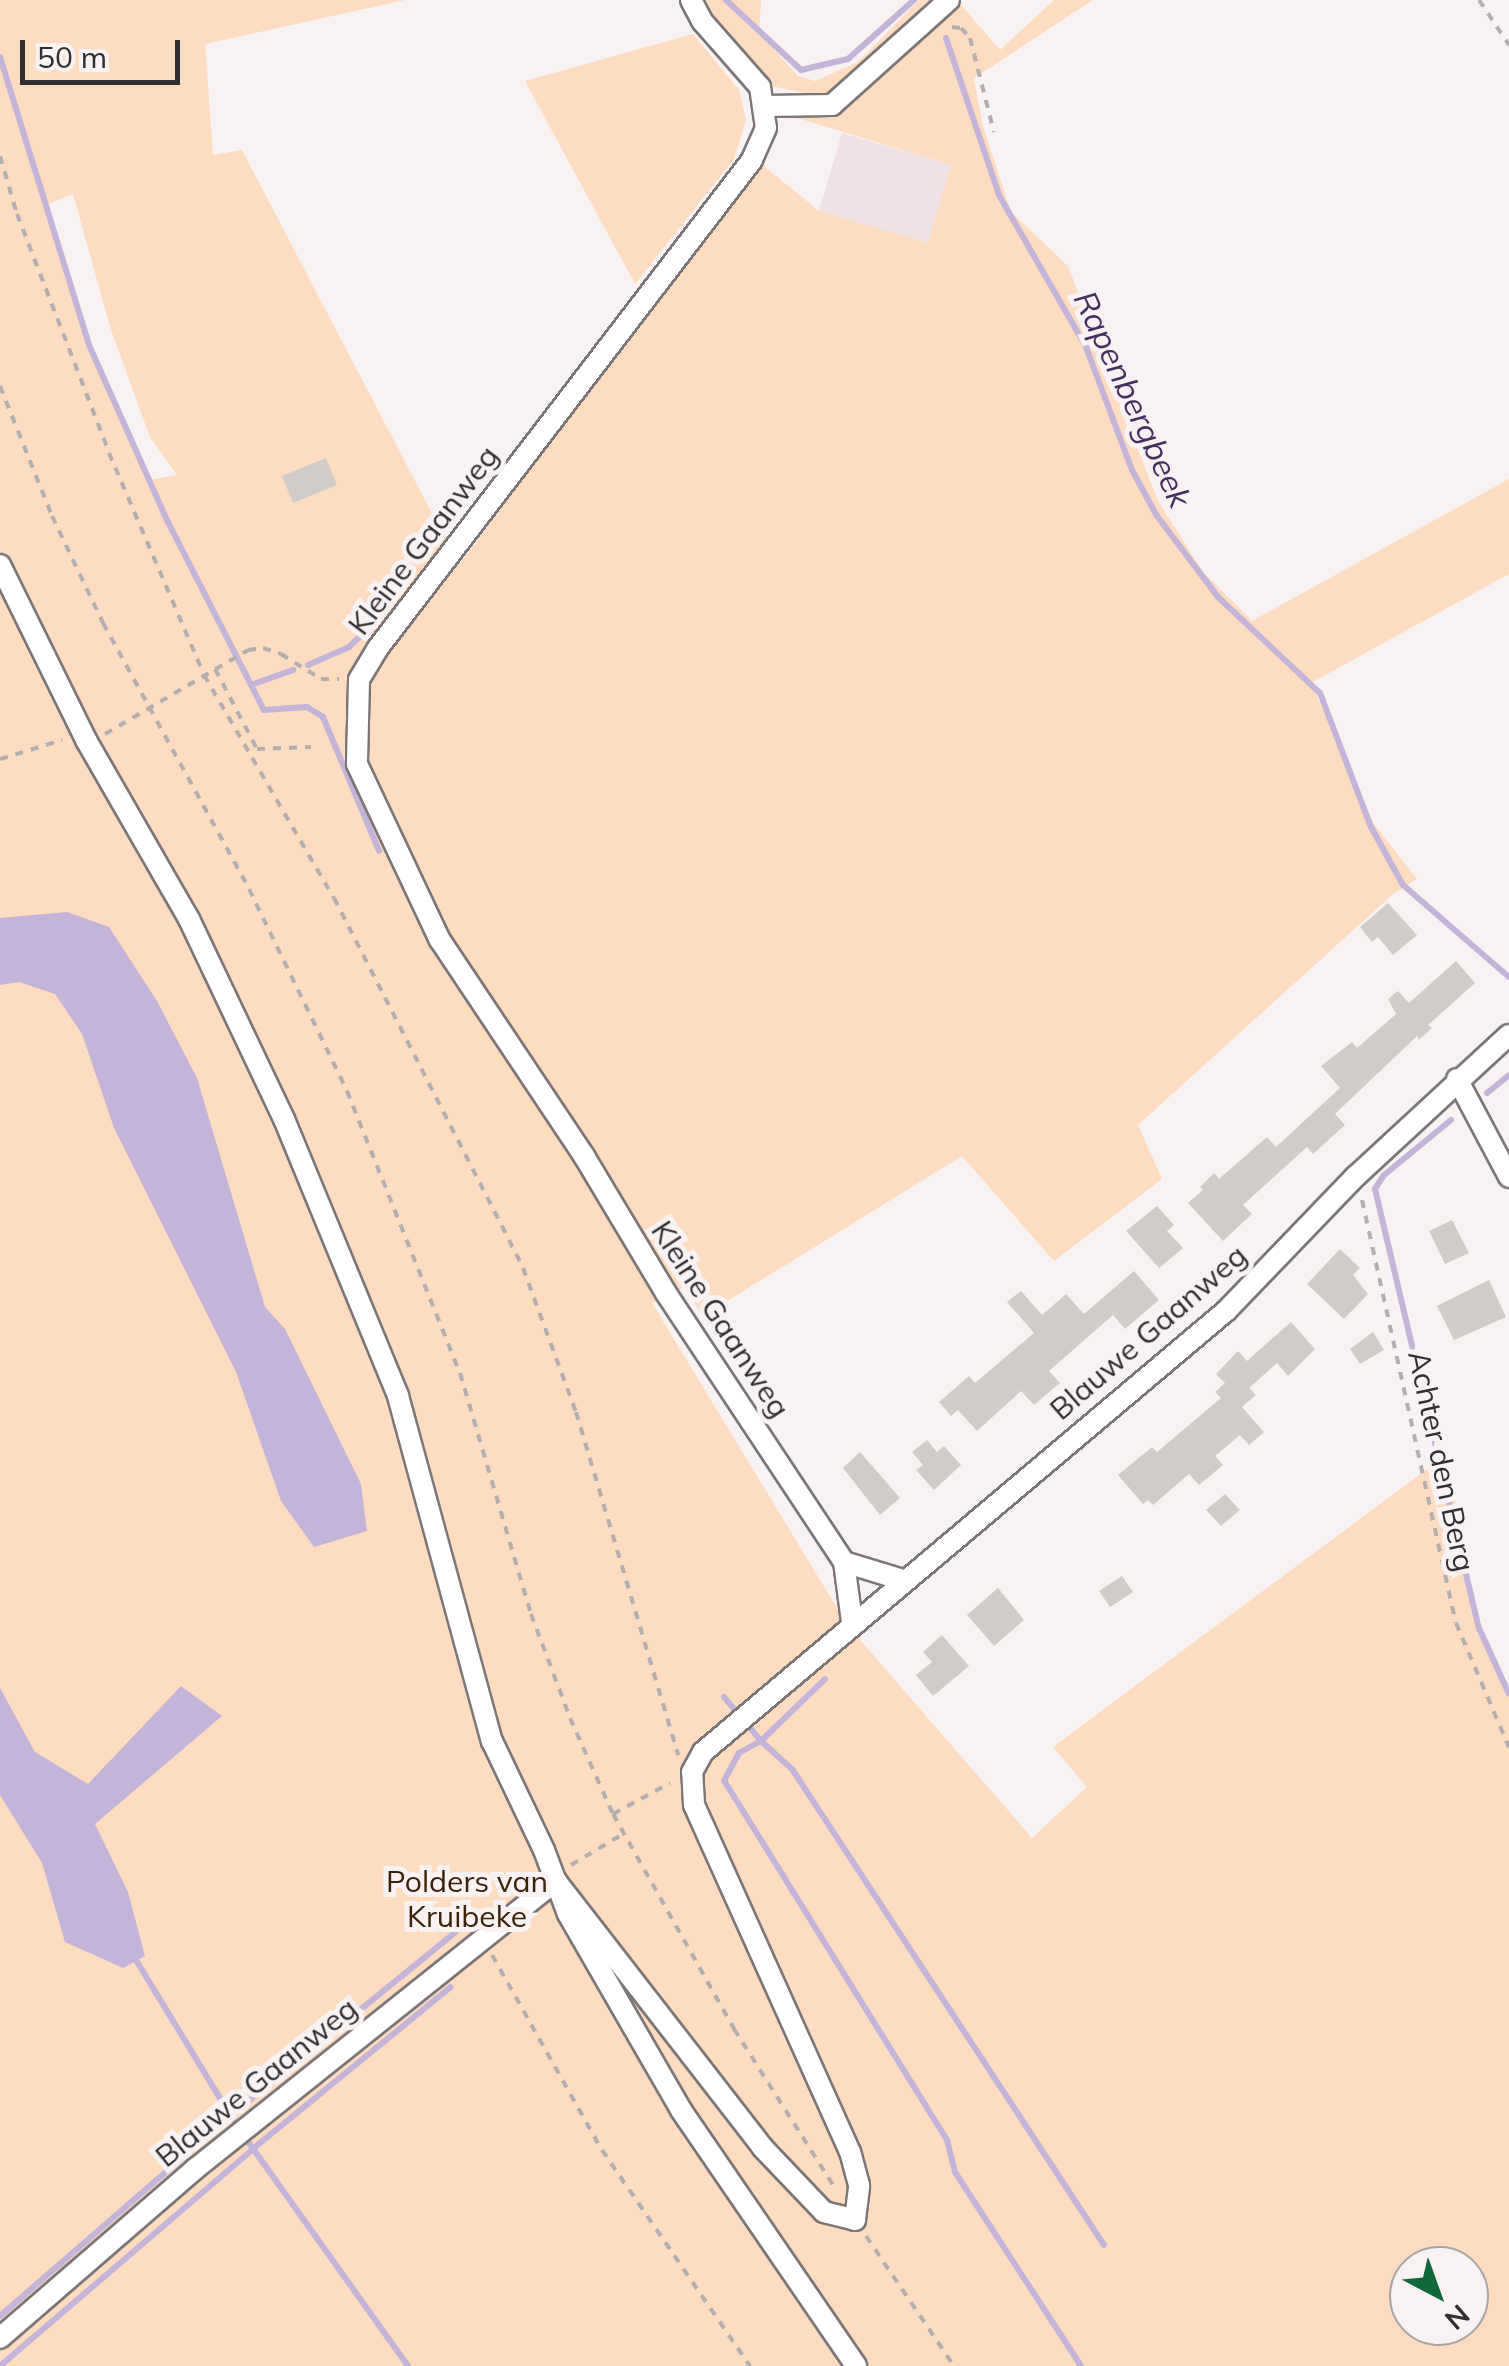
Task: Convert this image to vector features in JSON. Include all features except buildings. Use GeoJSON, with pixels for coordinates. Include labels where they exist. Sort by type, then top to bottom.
{"type":"FeatureCollection","features":[{"type":"Feature","properties":{"kind":"street"},"geometry":{"type":"LineString","coordinates":[[691,0],[702,21],[751,70],[765,106],[832,105],[949,0]]}},
{"type":"Feature","properties":{"kind":"street","name":"Kleine Gaanweg"},"geometry":{"type":"LineString","coordinates":[[765,106],[766,128],[752,160],[412,597],[359,680],[357,764],[440,940],[844,1562],[852,1622]]}},
{"type":"Feature","properties":{"kind":"street"},"geometry":{"type":"LineString","coordinates":[[0,565],[86,740],[213,969],[284,1119],[398,1396],[492,1741],[568,1914],[681,2110],[856,2366]]}},
{"type":"Feature","properties":{"kind":"street","name":"Blauwe Gaanweg"},"geometry":{"type":"LineString","coordinates":[[692,1772],[703,1752],[852,1622],[1226,1311],[1356,1176],[1509,1035]]}},
{"type":"Feature","properties":{"kind":"street"},"geometry":{"type":"LineString","coordinates":[[1457,1079],[1509,1177]]}},
{"type":"Feature","properties":{"kind":"street"},"geometry":{"type":"LineString","coordinates":[[844,1562],[903,1580]]}},
{"type":"Feature","properties":{"kind":"street"},"geometry":{"type":"LineString","coordinates":[[555,1878],[774,2161],[824,2212],[854,2220],[859,2185],[850,2152],[694,1805],[692,1772]]}},
{"type":"Feature","properties":{"kind":"street","name":"Blauwe Gaanweg"},"geometry":{"type":"LineString","coordinates":[[0,2338],[195,2169],[555,1878]]}},
{"type":"Feature","properties":{"kind":"path"},"geometry":{"type":"LineString","coordinates":[[1479,0],[1509,46]]}},
{"type":"Feature","properties":{"kind":"path"},"geometry":{"type":"LineString","coordinates":[[949,26],[962,28],[970,38],[994,132]]}},
{"type":"Feature","properties":{"kind":"path"},"geometry":{"type":"LineString","coordinates":[[0,156],[18,214],[110,453],[204,675],[334,898],[523,1268],[576,1412],[682,1768],[692,1772]]}},
{"type":"Feature","properties":{"kind":"path"},"geometry":{"type":"LineString","coordinates":[[0,386],[52,516],[150,709],[292,972],[347,1091],[460,1373],[531,1614],[570,1718],[613,1814],[734,2029],[854,2220],[954,2366]]}},
{"type":"Feature","properties":{"kind":"path"},"geometry":{"type":"LineString","coordinates":[[0,759],[62,740],[96,739],[248,650],[282,654],[321,679],[359,680]]}},
{"type":"Feature","properties":{"kind":"path"},"geometry":{"type":"LineString","coordinates":[[215,669],[257,749],[311,747]]}},
{"type":"Feature","properties":{"kind":"path","name":"Achter den Berg"},"geometry":{"type":"LineString","coordinates":[[1356,1176],[1456,1623],[1509,1747]]}},
{"type":"Feature","properties":{"kind":"path"},"geometry":{"type":"LineString","coordinates":[[613,1814],[692,1772]]}},
{"type":"Feature","properties":{"kind":"path"},"geometry":{"type":"LineString","coordinates":[[555,1878],[623,1834]]}},
{"type":"Feature","properties":{"kind":"path"},"geometry":{"type":"LineString","coordinates":[[480,1939],[503,1970],[602,2150],[750,2366]]}},
{"type":"Feature","properties":{"kind":"shaded area"},"geometry":{"type":"Polygon","coordinates":[[[842,133],[951,165],[928,244],[819,211],[842,133]]]}},
{"type":"Feature","properties":{"kind":"shaded area"},"geometry":{"type":"Polygon","coordinates":[[[67,912],[109,927],[157,1001],[197,1078],[265,1307],[285,1329],[361,1484],[367,1531],[314,1547],[281,1501],[236,1372],[114,1128],[82,1034],[55,994],[19,982],[0,985],[0,918],[67,912]]]}},
{"type":"Feature","properties":{"kind":"shaded area"},"geometry":{"type":"Polygon","coordinates":[[[181,1686],[222,1716],[95,1824],[128,1892],[145,1956],[123,1968],[65,1942],[42,1863],[0,1795],[0,1688],[35,1752],[88,1784],[181,1686]]]}},
{"type":"Feature","properties":{"kind":"green space","name":"Polders van Kruibeke"},"geometry":{"type":"Polygon","coordinates":[[[0,0],[405,0],[205,44],[213,155],[242,150],[459,565],[759,162],[819,211],[928,243],[951,165],[781,113],[808,110],[957,0],[1000,50],[1054,0],[1093,0],[974,78],[982,123],[1011,212],[1068,266],[1158,501],[1203,572],[1252,621],[1509,479],[1509,574],[1311,683],[1374,824],[1417,879],[1392,895],[1138,1125],[1162,1179],[1054,1261],[962,1156],[703,1316],[684,1287],[652,1303],[848,1626],[1032,1838],[1087,1787],[1053,1747],[1446,1455],[1479,1628],[1509,1694],[1509,2366],[0,2366],[0,0]],[[73,194],[46,205],[89,345],[149,480],[177,475],[150,437],[111,330],[73,194]]]}},
{"type":"Feature","properties":{"kind":"green space"},"geometry":{"type":"Polygon","coordinates":[[[702,0],[761,0],[759,33],[798,76],[815,81],[858,62],[919,0],[936,0],[830,98],[771,86],[762,70],[710,16],[702,0]]]}},
{"type":"Feature","properties":{"kind":"green space"},"geometry":{"type":"Polygon","coordinates":[[[693,34],[739,90],[746,120],[734,159],[635,284],[525,81],[693,34]]]}},
{"type":"Feature","properties":{"kind":"waterway"},"geometry":{"type":"LineString","coordinates":[[726,0],[801,70],[848,59],[914,0]]}},
{"type":"Feature","properties":{"kind":"waterway","name":"Rapenbergbeek"},"geometry":{"type":"LineString","coordinates":[[946,38],[999,195],[1086,347],[1132,470],[1157,516],[1218,597],[1320,693],[1371,827],[1403,885],[1509,977]]}},
{"type":"Feature","properties":{"kind":"waterway"},"geometry":{"type":"LineString","coordinates":[[0,57],[89,345],[167,520],[264,710],[307,707],[323,717],[379,851]]}},
{"type":"Feature","properties":{"kind":"waterway"},"geometry":{"type":"LineString","coordinates":[[308,665],[349,647],[378,619]]}},
{"type":"Feature","properties":{"kind":"waterway"},"geometry":{"type":"LineString","coordinates":[[251,685],[293,670]]}},
{"type":"Feature","properties":{"kind":"waterway"},"geometry":{"type":"LineString","coordinates":[[1487,1093],[1509,1075]]}},
{"type":"Feature","properties":{"kind":"waterway"},"geometry":{"type":"LineString","coordinates":[[1451,1120],[1384,1175],[1375,1189],[1479,1628],[1509,1694]]}},
{"type":"Feature","properties":{"kind":"waterway"},"geometry":{"type":"LineString","coordinates":[[724,1697],[761,1741],[825,1679]]}},
{"type":"Feature","properties":{"kind":"waterway"},"geometry":{"type":"LineString","coordinates":[[1081,2366],[955,2172],[947,2140],[724,1781],[739,1753],[761,1741],[792,1769],[1104,2245]]}},
{"type":"Feature","properties":{"kind":"waterway"},"geometry":{"type":"LineString","coordinates":[[0,2316],[230,2116],[456,1932]]}},
{"type":"Feature","properties":{"kind":"waterway"},"geometry":{"type":"LineString","coordinates":[[136,1960],[234,2121]]}},
{"type":"Feature","properties":{"kind":"waterway"},"geometry":{"type":"LineString","coordinates":[[0,2366],[254,2148],[451,1987]]}},
{"type":"Feature","properties":{"kind":"waterway"},"geometry":{"type":"LineString","coordinates":[[249,2143],[408,2366]]}}]}
